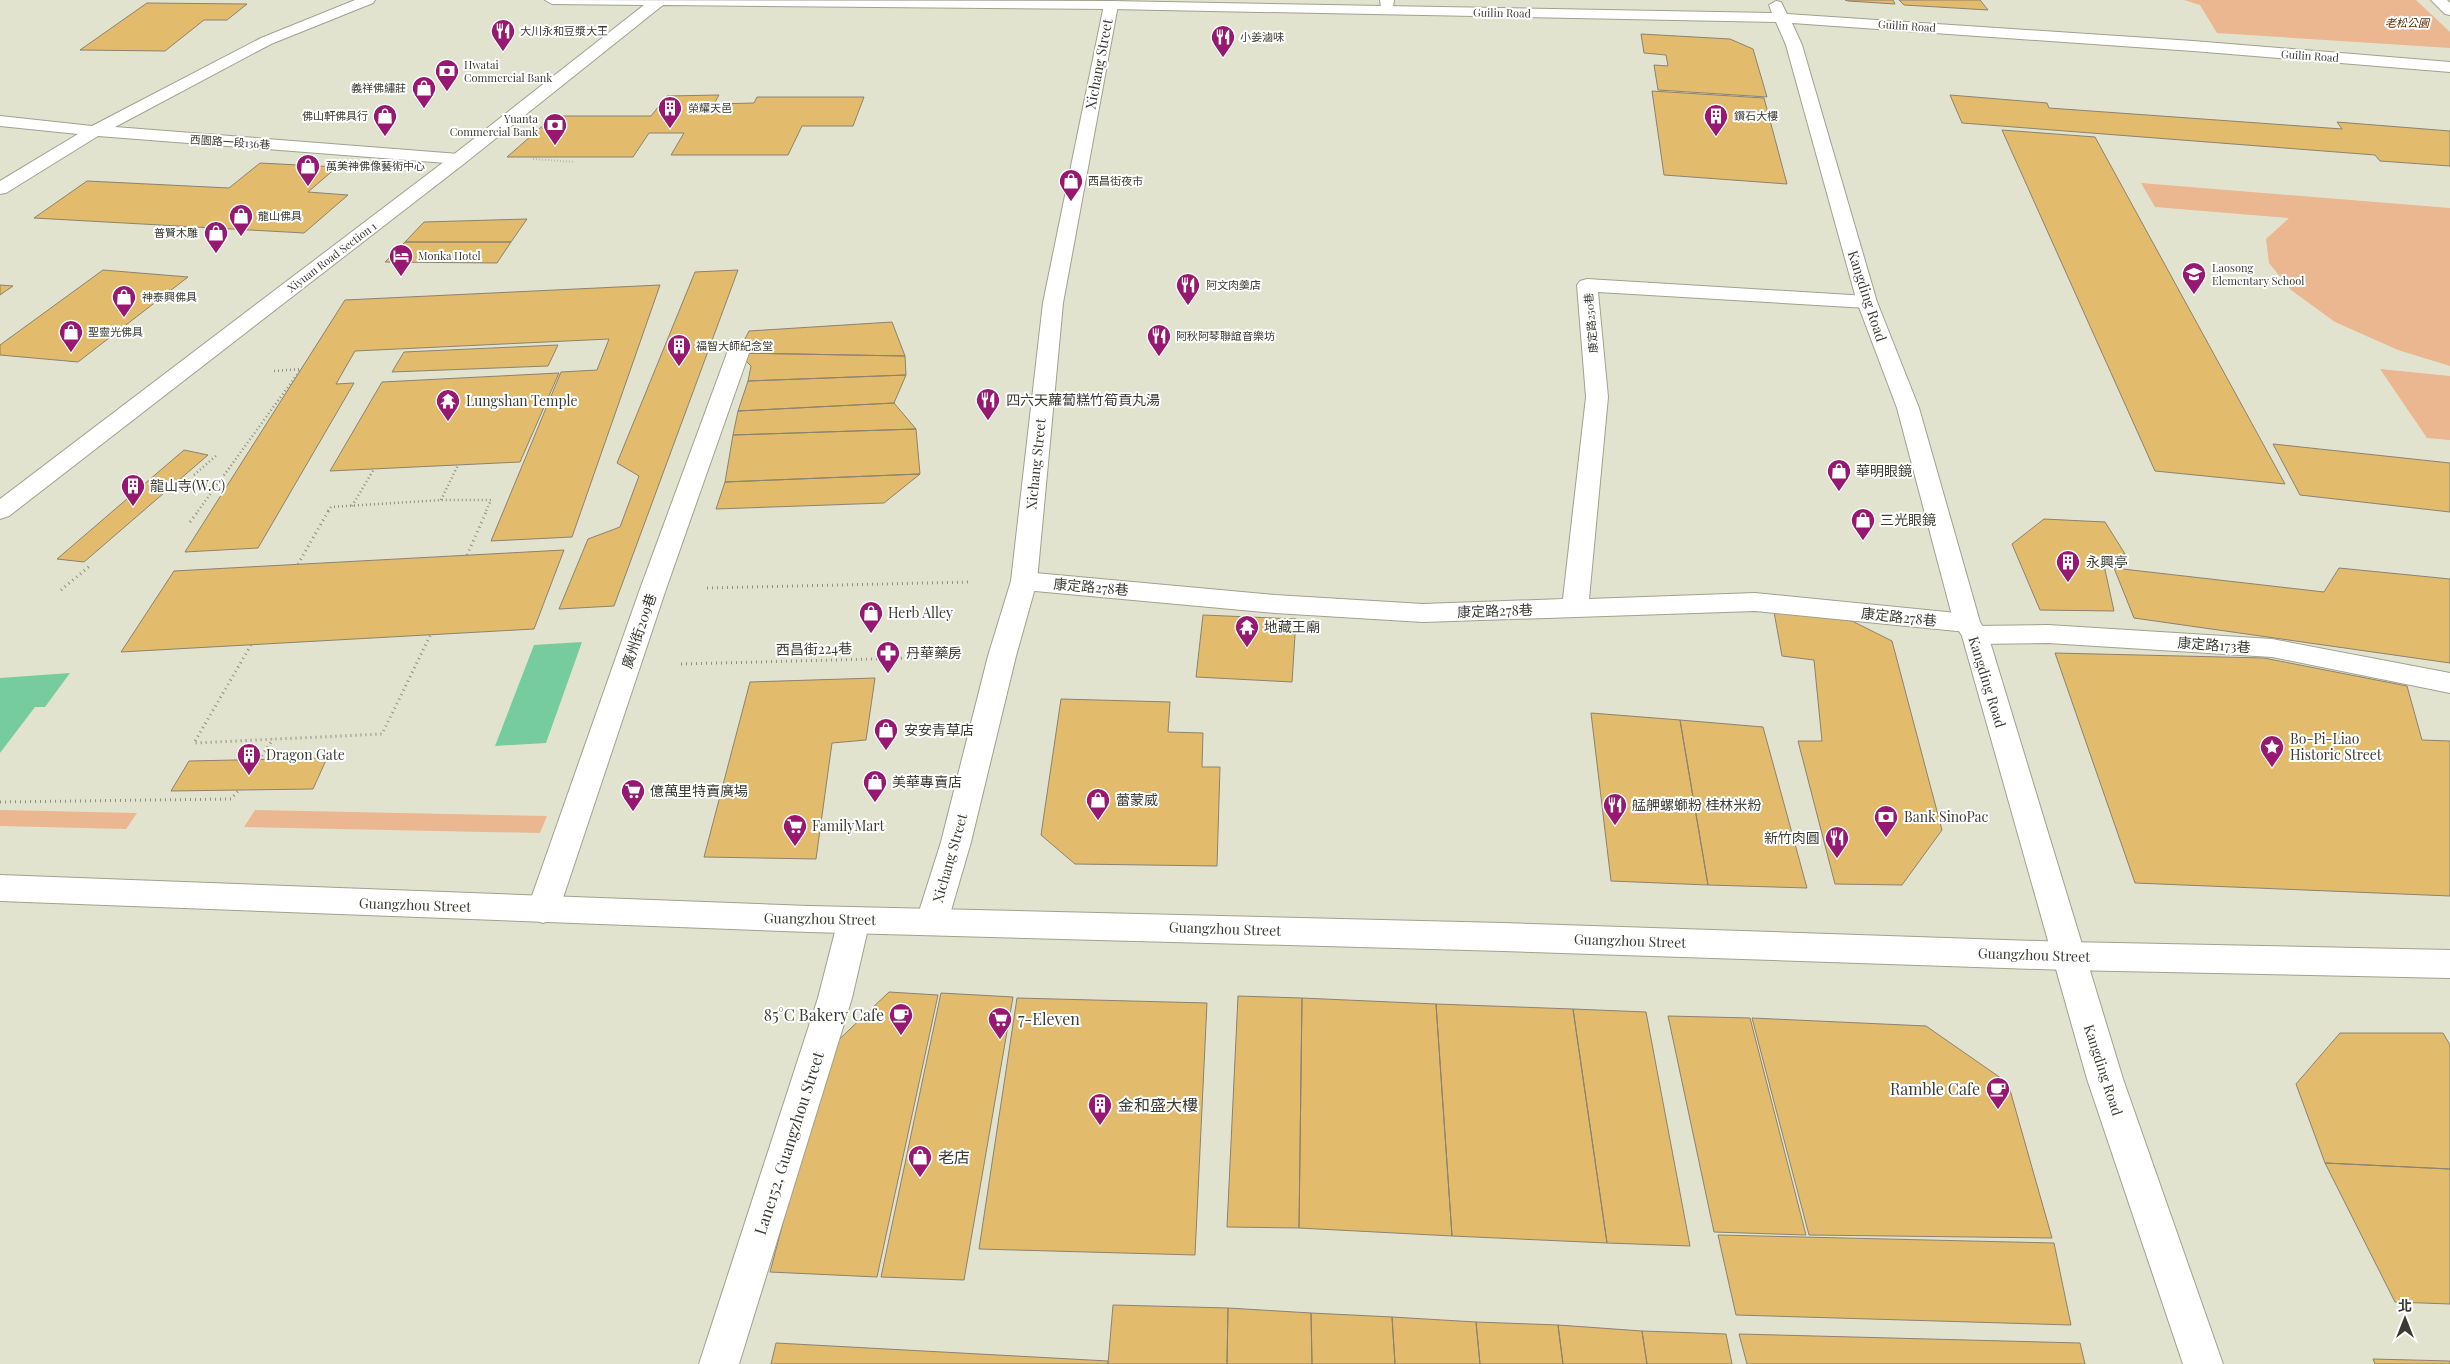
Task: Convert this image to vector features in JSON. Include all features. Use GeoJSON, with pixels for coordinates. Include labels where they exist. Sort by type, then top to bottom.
{"type":"FeatureCollection","features":[{"type":"Feature","properties":{"kind":"street"},"geometry":{"type":"LineString","coordinates":[[0,189],[95,131],[266,41],[368,0]]}},
{"type":"Feature","properties":{"kind":"street","name":"Guilin Road"},"geometry":{"type":"LineString","coordinates":[[552,0],[1778,9],[2450,67]]}},
{"type":"Feature","properties":{"kind":"street","name":"Xiyuan Road Section 1"},"geometry":{"type":"LineString","coordinates":[[0,511],[459,159],[628,24],[661,0]]}},
{"type":"Feature","properties":{"kind":"street"},"geometry":{"type":"LineString","coordinates":[[2438,0],[2450,11]]}},
{"type":"Feature","properties":{"kind":"street","name":"Xichang Street"},"geometry":{"type":"LineString","coordinates":[[932,921],[956,842],[1002,656],[1024,581],[1053,302],[1111,3]]}},
{"type":"Feature","properties":{"kind":"street","name":"Kangding Road"},"geometry":{"type":"LineString","coordinates":[[1778,9],[1794,44],[1867,302],[1908,408],[2067,956],[2105,1079],[2203,1364]]}},
{"type":"Feature","properties":{"kind":"street","name":"西園路一段136巷"},"geometry":{"type":"LineString","coordinates":[[0,121],[95,131],[459,159]]}},
{"type":"Feature","properties":{"kind":"street","name":"康定路250巷"},"geometry":{"type":"LineString","coordinates":[[1575,609],[1597,397],[1588,285],[1867,302]]}},
{"type":"Feature","properties":{"kind":"street","name":"廣州街209巷"},"geometry":{"type":"LineString","coordinates":[[543,910],[653,589],[738,353]]}},
{"type":"Feature","properties":{"kind":"street","name":"康定路278巷"},"geometry":{"type":"LineString","coordinates":[[1024,581],[1275,604],[1423,613],[1755,602],[1971,629]]}},
{"type":"Feature","properties":{"kind":"street","name":"康定路173巷"},"geometry":{"type":"LineString","coordinates":[[1971,629],[2272,648],[2450,683]]}},
{"type":"Feature","properties":{"kind":"street","name":"Guangzhou Street"},"geometry":{"type":"LineString","coordinates":[[0,888],[543,910],[854,920],[1503,937],[2067,956],[2450,964]]}},
{"type":"Feature","properties":{"kind":"street","name":"Lane152, Guangzhou Street"},"geometry":{"type":"LineString","coordinates":[[719,1364],[835,998],[854,920]]}},
{"type":"Feature","properties":{"kind":"path"},"geometry":{"type":"LineString","coordinates":[[190,522],[301,369],[274,371]]}},
{"type":"Feature","properties":{"kind":"path"},"geometry":{"type":"LineString","coordinates":[[194,474],[218,454]]}},
{"type":"Feature","properties":{"kind":"path"},"geometry":{"type":"LineString","coordinates":[[440,500],[458,465]]}},
{"type":"Feature","properties":{"kind":"path"},"geometry":{"type":"LineString","coordinates":[[352,506],[374,469]]}},
{"type":"Feature","properties":{"kind":"path"},"geometry":{"type":"LineString","coordinates":[[298,564],[331,507],[440,500],[491,500],[467,555]]}},
{"type":"Feature","properties":{"kind":"path"},"geometry":{"type":"LineString","coordinates":[[61,590],[91,565]]}},
{"type":"Feature","properties":{"kind":"path"},"geometry":{"type":"LineString","coordinates":[[653,589],[1024,581]]}},
{"type":"Feature","properties":{"kind":"path"},"geometry":{"type":"LineString","coordinates":[[251,645],[194,742],[382,734],[431,634]]}},
{"type":"Feature","properties":{"kind":"path","name":"西昌街224巷"},"geometry":{"type":"LineString","coordinates":[[627,665],[1002,656]]}},
{"type":"Feature","properties":{"kind":"path"},"geometry":{"type":"LineString","coordinates":[[259,760],[273,738]]}},
{"type":"Feature","properties":{"kind":"path"},"geometry":{"type":"LineString","coordinates":[[0,802],[231,799],[239,790]]}},
{"type":"Feature","properties":{"kind":"green space","name":"老松公園"},"geometry":{"type":"Polygon","coordinates":[[[2184,0],[2416,0],[2450,32],[2450,48],[2217,33],[2200,5],[2184,0]]]}},
{"type":"Feature","properties":{"kind":"green space"},"geometry":{"type":"Polygon","coordinates":[[[2141,183],[2450,208],[2450,366],[2398,350],[2335,322],[2291,290],[2269,263],[2266,239],[2289,218],[2155,207],[2141,183]]]}},
{"type":"Feature","properties":{"kind":"green space"},"geometry":{"type":"Polygon","coordinates":[[[2380,369],[2450,376],[2450,440],[2427,438],[2380,369]]]}},
{"type":"Feature","properties":{"kind":"green space"},"geometry":{"type":"Polygon","coordinates":[[[0,810],[137,813],[126,829],[0,826],[0,810]]]}},
{"type":"Feature","properties":{"kind":"green space"},"geometry":{"type":"Polygon","coordinates":[[[255,810],[547,816],[540,833],[244,827],[255,810]]]}},
{"type":"Feature","properties":{"kind":"shaded area"},"geometry":{"type":"Polygon","coordinates":[[[582,642],[546,743],[495,746],[534,645],[582,642]]]}},
{"type":"Feature","properties":{"kind":"shaded area"},"geometry":{"type":"Polygon","coordinates":[[[70,673],[45,707],[35,707],[0,753],[0,678],[70,673]]]}},
{"type":"Feature","properties":{"kind":"building"},"geometry":{"type":"Polygon","coordinates":[[[1845,0],[1893,0],[1895,4],[1848,1],[1845,0]]]}},
{"type":"Feature","properties":{"kind":"building"},"geometry":{"type":"Polygon","coordinates":[[[1899,0],[1980,0],[1988,10],[1904,5],[1899,0]]]}},
{"type":"Feature","properties":{"kind":"building"},"geometry":{"type":"Polygon","coordinates":[[[147,3],[247,4],[227,20],[204,20],[165,51],[80,50],[147,3]]]}},
{"type":"Feature","properties":{"kind":"building"},"geometry":{"type":"Polygon","coordinates":[[[1641,34],[1730,39],[1753,49],[1767,97],[1658,90],[1654,65],[1668,66],[1666,55],[1644,53],[1641,34]]]}},
{"type":"Feature","properties":{"kind":"building","name":"鑽石大樓"},"geometry":{"type":"Polygon","coordinates":[[[1652,91],[1764,98],[1787,184],[1664,175],[1652,91]]]}},
{"type":"Feature","properties":{"kind":"building","name":"榮耀天邑"},"geometry":{"type":"Polygon","coordinates":[[[719,95],[714,104],[754,103],[757,97],[864,97],[853,126],[802,126],[788,155],[671,155],[684,133],[649,133],[633,157],[507,157],[554,116],[651,116],[667,96],[719,95]]]}},
{"type":"Feature","properties":{"kind":"building"},"geometry":{"type":"Polygon","coordinates":[[[1950,95],[2047,103],[2049,108],[2342,129],[2337,122],[2450,131],[2450,166],[2380,161],[2375,155],[1962,123],[1950,95]]]}},
{"type":"Feature","properties":{"kind":"building"},"geometry":{"type":"Polygon","coordinates":[[[2002,130],[2095,137],[2285,484],[2155,471],[2002,130]]]}},
{"type":"Feature","properties":{"kind":"building"},"geometry":{"type":"Polygon","coordinates":[[[260,163],[337,167],[308,192],[348,195],[304,233],[34,218],[87,181],[229,188],[260,163]]]}},
{"type":"Feature","properties":{"kind":"building"},"geometry":{"type":"Polygon","coordinates":[[[527,219],[511,242],[405,242],[424,222],[527,219]]]}},
{"type":"Feature","properties":{"kind":"building"},"geometry":{"type":"Polygon","coordinates":[[[405,242],[511,242],[497,263],[385,262],[405,242]]]}},
{"type":"Feature","properties":{"kind":"building"},"geometry":{"type":"Polygon","coordinates":[[[103,270],[188,277],[78,362],[0,355],[0,345],[103,270]]]}},
{"type":"Feature","properties":{"kind":"building","name":"福智大師紀念堂"},"geometry":{"type":"Polygon","coordinates":[[[738,270],[614,606],[559,609],[588,539],[620,527],[639,476],[617,463],[695,272],[738,270]]]}},
{"type":"Feature","properties":{"kind":"building"},"geometry":{"type":"Polygon","coordinates":[[[0,285],[13,286],[0,295],[0,285]]]}},
{"type":"Feature","properties":{"kind":"building"},"geometry":{"type":"Polygon","coordinates":[[[660,285],[572,537],[491,541],[561,372],[597,370],[609,339],[355,351],[336,384],[354,383],[258,548],[185,552],[345,300],[660,285]]]}},
{"type":"Feature","properties":{"kind":"building"},"geometry":{"type":"Polygon","coordinates":[[[892,322],[905,356],[738,353],[749,331],[892,322]]]}},
{"type":"Feature","properties":{"kind":"building"},"geometry":{"type":"Polygon","coordinates":[[[558,345],[548,366],[392,372],[404,352],[558,345]]]}},
{"type":"Feature","properties":{"kind":"building"},"geometry":{"type":"Polygon","coordinates":[[[738,353],[905,356],[906,375],[748,381],[751,366],[738,353]]]}},
{"type":"Feature","properties":{"kind":"building","name":"Lungshan Temple"},"geometry":{"type":"Polygon","coordinates":[[[559,373],[520,462],[330,471],[382,382],[559,373]]]}},
{"type":"Feature","properties":{"kind":"building"},"geometry":{"type":"Polygon","coordinates":[[[906,375],[894,403],[738,411],[748,381],[906,375]]]}},
{"type":"Feature","properties":{"kind":"building"},"geometry":{"type":"Polygon","coordinates":[[[894,403],[916,429],[733,435],[738,411],[894,403]]]}},
{"type":"Feature","properties":{"kind":"building"},"geometry":{"type":"Polygon","coordinates":[[[916,429],[920,474],[725,482],[733,435],[916,429]]]}},
{"type":"Feature","properties":{"kind":"building"},"geometry":{"type":"Polygon","coordinates":[[[2273,444],[2450,463],[2450,512],[2300,495],[2273,444]]]}},
{"type":"Feature","properties":{"kind":"building","name":"龍山寺(W.C)"},"geometry":{"type":"Polygon","coordinates":[[[184,450],[208,455],[84,562],[57,559],[184,450]]]}},
{"type":"Feature","properties":{"kind":"building"},"geometry":{"type":"Polygon","coordinates":[[[920,474],[884,503],[716,509],[725,482],[920,474]]]}},
{"type":"Feature","properties":{"kind":"building","name":"永興亭"},"geometry":{"type":"Polygon","coordinates":[[[2044,519],[2105,522],[2125,554],[2102,556],[2114,611],[2040,610],[2012,544],[2044,519]]]}},
{"type":"Feature","properties":{"kind":"building"},"geometry":{"type":"Polygon","coordinates":[[[564,550],[534,629],[121,652],[174,571],[564,550]]]}},
{"type":"Feature","properties":{"kind":"building"},"geometry":{"type":"Polygon","coordinates":[[[2114,568],[2324,592],[2339,568],[2450,579],[2450,663],[2134,618],[2114,568]]]}},
{"type":"Feature","properties":{"kind":"building"},"geometry":{"type":"Polygon","coordinates":[[[1774,612],[1852,621],[1892,641],[1942,830],[1902,885],[1835,884],[1798,741],[1822,741],[1814,660],[1782,656],[1774,612]]]}},
{"type":"Feature","properties":{"kind":"building","name":"地藏王廟"},"geometry":{"type":"Polygon","coordinates":[[[1203,615],[1296,619],[1292,682],[1196,677],[1203,615]]]}},
{"type":"Feature","properties":{"kind":"building"},"geometry":{"type":"Polygon","coordinates":[[[2055,653],[2264,658],[2407,686],[2422,740],[2450,741],[2450,896],[2135,883],[2055,653]]]}},
{"type":"Feature","properties":{"kind":"building"},"geometry":{"type":"Polygon","coordinates":[[[875,678],[866,740],[832,743],[816,859],[704,857],[750,682],[875,678]]]}},
{"type":"Feature","properties":{"kind":"building"},"geometry":{"type":"Polygon","coordinates":[[[1061,699],[1170,702],[1168,732],[1203,733],[1202,767],[1220,767],[1217,866],[1075,864],[1041,835],[1061,699]]]}},
{"type":"Feature","properties":{"kind":"building"},"geometry":{"type":"Polygon","coordinates":[[[1591,713],[1680,720],[1708,885],[1611,881],[1591,713]]]}},
{"type":"Feature","properties":{"kind":"building"},"geometry":{"type":"Polygon","coordinates":[[[1680,720],[1763,727],[1807,888],[1708,885],[1680,720]]]}},
{"type":"Feature","properties":{"kind":"building","name":"Dragon Gate"},"geometry":{"type":"Polygon","coordinates":[[[327,758],[313,789],[171,791],[189,761],[327,758]]]}},
{"type":"Feature","properties":{"kind":"building"},"geometry":{"type":"Polygon","coordinates":[[[889,992],[938,995],[877,1277],[770,1272],[829,1049],[889,992]]]}},
{"type":"Feature","properties":{"kind":"building"},"geometry":{"type":"Polygon","coordinates":[[[941,993],[1013,997],[964,1280],[881,1277],[941,993]]]}},
{"type":"Feature","properties":{"kind":"building"},"geometry":{"type":"Polygon","coordinates":[[[1238,996],[1302,998],[1299,1228],[1227,1227],[1238,996]]]}},
{"type":"Feature","properties":{"kind":"building","name":"金和盛大樓"},"geometry":{"type":"Polygon","coordinates":[[[1017,998],[1207,1003],[1195,1255],[979,1249],[1017,998]]]}},
{"type":"Feature","properties":{"kind":"building"},"geometry":{"type":"Polygon","coordinates":[[[1302,998],[1436,1004],[1452,1236],[1299,1228],[1302,998]]]}},
{"type":"Feature","properties":{"kind":"building"},"geometry":{"type":"Polygon","coordinates":[[[1436,1004],[1573,1009],[1607,1243],[1452,1236],[1436,1004]]]}},
{"type":"Feature","properties":{"kind":"building"},"geometry":{"type":"Polygon","coordinates":[[[1573,1009],[1646,1012],[1690,1246],[1607,1243],[1573,1009]]]}},
{"type":"Feature","properties":{"kind":"building"},"geometry":{"type":"Polygon","coordinates":[[[1668,1016],[1750,1018],[1806,1235],[1714,1232],[1668,1016]]]}},
{"type":"Feature","properties":{"kind":"building"},"geometry":{"type":"Polygon","coordinates":[[[1752,1018],[1926,1026],[2008,1083],[2052,1238],[1809,1235],[1752,1018]]]}},
{"type":"Feature","properties":{"kind":"building"},"geometry":{"type":"Polygon","coordinates":[[[2340,1033],[2443,1033],[2450,1045],[2450,1169],[2325,1163],[2296,1084],[2340,1033]]]}},
{"type":"Feature","properties":{"kind":"building"},"geometry":{"type":"Polygon","coordinates":[[[2325,1163],[2450,1169],[2450,1304],[2395,1302],[2325,1163]]]}},
{"type":"Feature","properties":{"kind":"building"},"geometry":{"type":"Polygon","coordinates":[[[1718,1235],[2054,1243],[2071,1325],[1736,1315],[1718,1235]]]}},
{"type":"Feature","properties":{"kind":"building"},"geometry":{"type":"Polygon","coordinates":[[[1113,1305],[1228,1308],[1227,1364],[1108,1364],[1113,1305]]]}},
{"type":"Feature","properties":{"kind":"building"},"geometry":{"type":"Polygon","coordinates":[[[1228,1308],[1311,1313],[1312,1364],[1227,1364],[1228,1308]]]}},
{"type":"Feature","properties":{"kind":"building"},"geometry":{"type":"Polygon","coordinates":[[[1311,1313],[1392,1317],[1395,1364],[1312,1364],[1311,1313]]]}},
{"type":"Feature","properties":{"kind":"building"},"geometry":{"type":"Polygon","coordinates":[[[1392,1317],[1476,1322],[1480,1364],[1395,1364],[1392,1317]]]}},
{"type":"Feature","properties":{"kind":"building"},"geometry":{"type":"Polygon","coordinates":[[[1476,1322],[1558,1325],[1563,1364],[1480,1364],[1476,1322]]]}},
{"type":"Feature","properties":{"kind":"building"},"geometry":{"type":"Polygon","coordinates":[[[1558,1325],[1642,1331],[1647,1364],[1563,1364],[1558,1325]]]}},
{"type":"Feature","properties":{"kind":"building"},"geometry":{"type":"Polygon","coordinates":[[[1642,1331],[1726,1334],[1732,1364],[1647,1364],[1642,1331]]]}},
{"type":"Feature","properties":{"kind":"building"},"geometry":{"type":"Polygon","coordinates":[[[1739,1334],[2080,1343],[2085,1364],[1747,1364],[1739,1334]]]}},
{"type":"Feature","properties":{"kind":"building"},"geometry":{"type":"Polygon","coordinates":[[[776,1343],[1108,1361],[1108,1364],[771,1364],[776,1343]]]}},
{"type":"Feature","properties":{"kind":"building"},"geometry":{"type":"Polygon","coordinates":[[[2373,1359],[2450,1361],[2450,1364],[2375,1364],[2373,1359]]]}},
{"type":"Feature","properties":{"kind":"place","name":"大川永和豆漿大王"},"geometry":{"type":"Point","coordinates":[503,52]}},
{"type":"Feature","properties":{"kind":"place","name":"小姜滷味"},"geometry":{"type":"Point","coordinates":[1223,58]}},
{"type":"Feature","properties":{"kind":"place","name":"Hwatai Commercial Bank"},"geometry":{"type":"Point","coordinates":[447,92]}},
{"type":"Feature","properties":{"kind":"place","name":"義祥佛繡莊"},"geometry":{"type":"Point","coordinates":[424,109]}},
{"type":"Feature","properties":{"kind":"place","name":"榮耀天邑"},"geometry":{"type":"Point","coordinates":[670,129]}},
{"type":"Feature","properties":{"kind":"place","name":"佛山軒佛具行"},"geometry":{"type":"Point","coordinates":[385,137]}},
{"type":"Feature","properties":{"kind":"place","name":"鑽石大樓"},"geometry":{"type":"Point","coordinates":[1716,137]}},
{"type":"Feature","properties":{"kind":"place","name":"Yuanta Commercial Bank"},"geometry":{"type":"Point","coordinates":[555,146]}},
{"type":"Feature","properties":{"kind":"place","name":"萬美神佛像藝術中心"},"geometry":{"type":"Point","coordinates":[308,187]}},
{"type":"Feature","properties":{"kind":"place","name":"西昌街夜市"},"geometry":{"type":"Point","coordinates":[1071,202]}},
{"type":"Feature","properties":{"kind":"place","name":"龍山佛具"},"geometry":{"type":"Point","coordinates":[241,237]}},
{"type":"Feature","properties":{"kind":"place","name":"普賢木雕"},"geometry":{"type":"Point","coordinates":[216,254]}},
{"type":"Feature","properties":{"kind":"place","name":"Monka Hotel"},"geometry":{"type":"Point","coordinates":[401,277]}},
{"type":"Feature","properties":{"kind":"place","name":"Laosong Elementary School"},"geometry":{"type":"Point","coordinates":[2194,295]}},
{"type":"Feature","properties":{"kind":"place","name":"阿文肉羹店"},"geometry":{"type":"Point","coordinates":[1188,306]}},
{"type":"Feature","properties":{"kind":"place","name":"神泰興佛具"},"geometry":{"type":"Point","coordinates":[124,318]}},
{"type":"Feature","properties":{"kind":"place","name":"聖靈光佛具"},"geometry":{"type":"Point","coordinates":[71,353]}},
{"type":"Feature","properties":{"kind":"place","name":"阿秋阿琴聯誼音樂坊"},"geometry":{"type":"Point","coordinates":[1159,357]}},
{"type":"Feature","properties":{"kind":"place","name":"福智大師紀念堂"},"geometry":{"type":"Point","coordinates":[679,367]}},
{"type":"Feature","properties":{"kind":"place","name":"四六天蘿蔔糕竹筍貢丸湯"},"geometry":{"type":"Point","coordinates":[988,421]}},
{"type":"Feature","properties":{"kind":"place","name":"Lungshan Temple"},"geometry":{"type":"Point","coordinates":[448,422]}},
{"type":"Feature","properties":{"kind":"place","name":"華明眼鏡"},"geometry":{"type":"Point","coordinates":[1839,492]}},
{"type":"Feature","properties":{"kind":"place","name":"龍山寺(W.C)"},"geometry":{"type":"Point","coordinates":[133,507]}},
{"type":"Feature","properties":{"kind":"place","name":"三光眼鏡"},"geometry":{"type":"Point","coordinates":[1863,541]}},
{"type":"Feature","properties":{"kind":"place","name":"永興亭"},"geometry":{"type":"Point","coordinates":[2068,583]}},
{"type":"Feature","properties":{"kind":"place","name":"Herb Alley"},"geometry":{"type":"Point","coordinates":[871,634]}},
{"type":"Feature","properties":{"kind":"place","name":"地藏王廟"},"geometry":{"type":"Point","coordinates":[1247,648]}},
{"type":"Feature","properties":{"kind":"place","name":"丹華藥房"},"geometry":{"type":"Point","coordinates":[888,674]}},
{"type":"Feature","properties":{"kind":"place","name":"安安青草店"},"geometry":{"type":"Point","coordinates":[886,751]}},
{"type":"Feature","properties":{"kind":"place","name":"Bo-Pi-Liao Historic Street"},"geometry":{"type":"Point","coordinates":[2272,768]}},
{"type":"Feature","properties":{"kind":"place","name":"Dragon Gate"},"geometry":{"type":"Point","coordinates":[249,776]}},
{"type":"Feature","properties":{"kind":"place","name":"美華專賣店"},"geometry":{"type":"Point","coordinates":[875,803]}},
{"type":"Feature","properties":{"kind":"place","name":"億萬里特賣廣場"},"geometry":{"type":"Point","coordinates":[633,812]}},
{"type":"Feature","properties":{"kind":"place","name":"蕾蒙威"},"geometry":{"type":"Point","coordinates":[1098,821]}},
{"type":"Feature","properties":{"kind":"place","name":"艋舺螺螄粉 桂林米粉"},"geometry":{"type":"Point","coordinates":[1615,826]}},
{"type":"Feature","properties":{"kind":"place","name":"Bank SinoPac"},"geometry":{"type":"Point","coordinates":[1886,838]}},
{"type":"Feature","properties":{"kind":"place","name":"FamilyMart"},"geometry":{"type":"Point","coordinates":[795,847]}},
{"type":"Feature","properties":{"kind":"place","name":"新竹肉圓"},"geometry":{"type":"Point","coordinates":[1837,859]}},
{"type":"Feature","properties":{"kind":"place","name":"85°C Bakery Cafe"},"geometry":{"type":"Point","coordinates":[901,1036]}},
{"type":"Feature","properties":{"kind":"place","name":"7-Eleven"},"geometry":{"type":"Point","coordinates":[1000,1040]}},
{"type":"Feature","properties":{"kind":"place","name":"Ramble Cafe"},"geometry":{"type":"Point","coordinates":[1998,1110]}},
{"type":"Feature","properties":{"kind":"place","name":"金和盛大樓"},"geometry":{"type":"Point","coordinates":[1100,1126]}},
{"type":"Feature","properties":{"kind":"place","name":"老店"},"geometry":{"type":"Point","coordinates":[920,1178]}}]}
